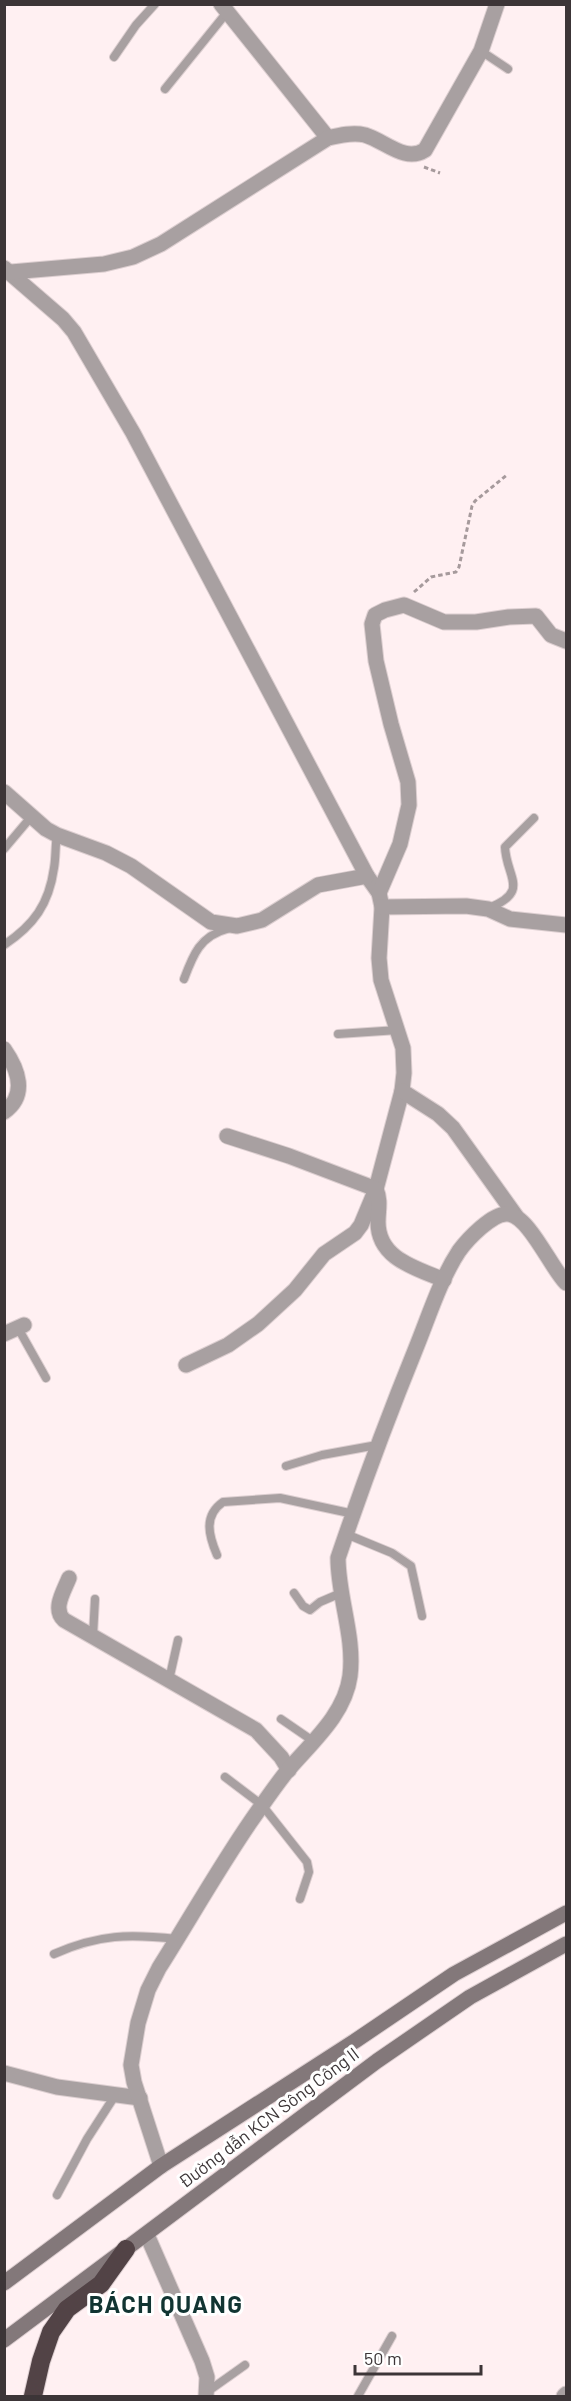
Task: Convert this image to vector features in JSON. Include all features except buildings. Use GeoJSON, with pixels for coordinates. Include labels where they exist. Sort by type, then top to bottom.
{"type":"FeatureCollection","features":[{"type":"Feature","properties":{"kind":"highway"},"geometry":{"type":"LineString","coordinates":[[33,2397],[41,2361],[51,2332],[67,2309],[101,2284],[126,2249]]}},
{"type":"Feature","properties":{"kind":"street"},"geometry":{"type":"LineString","coordinates":[[8,270],[104,264],[142,253],[161,244],[328,138],[365,135],[408,155],[417,155],[425,150],[481,51],[496,4]]}},
{"type":"Feature","properties":{"kind":"street"},"geometry":{"type":"LineString","coordinates":[[224,8],[328,138]]}},
{"type":"Feature","properties":{"kind":"street"},"geometry":{"type":"LineString","coordinates":[[8,270],[63,319],[80,342],[133,432],[380,901]]}},
{"type":"Feature","properties":{"kind":"street"},"geometry":{"type":"LineString","coordinates":[[186,1365],[228,1345],[258,1324],[295,1290],[324,1254],[355,1233],[361,1225],[376,1189],[402,1091],[403,1048],[381,980],[380,901],[409,805],[408,782],[376,661],[372,624],[375,615],[404,605],[444,622],[476,622],[536,616],[551,635],[567,641]]}},
{"type":"Feature","properties":{"kind":"street"},"geometry":{"type":"LineString","coordinates":[[4,792],[31,817],[57,835],[131,866],[211,922],[237,926],[262,920],[318,885],[367,876]]}},
{"type":"Feature","properties":{"kind":"street"},"geometry":{"type":"LineString","coordinates":[[380,901],[466,906],[488,909],[510,919],[567,925]]}},
{"type":"Feature","properties":{"kind":"street"},"geometry":{"type":"LineString","coordinates":[[4,1049],[12,1060],[19,1077],[19,1091],[16,1099],[4,1112]]}},
{"type":"Feature","properties":{"kind":"street"},"geometry":{"type":"LineString","coordinates":[[402,1091],[438,1114],[453,1128],[566,1283]]}},
{"type":"Feature","properties":{"kind":"street"},"geometry":{"type":"LineString","coordinates":[[227,1136],[289,1155],[376,1189],[380,1197],[378,1224],[387,1249],[400,1262],[444,1280]]}},
{"type":"Feature","properties":{"kind":"street"},"geometry":{"type":"LineString","coordinates":[[161,2166],[131,2065],[135,2037],[148,1990],[177,1939],[262,1805],[331,1721],[344,1698],[350,1676],[350,1655],[338,1558],[377,1445],[444,1280],[458,1252],[470,1237],[495,1218],[507,1213],[516,1216]]}},
{"type":"Feature","properties":{"kind":"street"},"geometry":{"type":"LineString","coordinates":[[69,1578],[60,1603],[59,1615],[93,1637],[256,1730],[281,1757],[289,1770]]}},
{"type":"Feature","properties":{"kind":"street","name":"Đường dẫn KCN Sông Công II"},"geometry":{"type":"LineString","coordinates":[[4,2283],[161,2166],[454,1974],[567,1913]]}},
{"type":"Feature","properties":{"kind":"street","name":"Đường dẫn KCN Sông Công II"},"geometry":{"type":"LineString","coordinates":[[4,2340],[405,2042],[470,1997],[567,1944]]}},
{"type":"Feature","properties":{"kind":"street"},"geometry":{"type":"LineString","coordinates":[[4,2073],[41,2084],[140,2098]]}},
{"type":"Feature","properties":{"kind":"street"},"geometry":{"type":"LineString","coordinates":[[147,2235],[202,2361],[207,2377],[207,2394]]}},
{"type":"Feature","properties":{"kind":"lane"},"geometry":{"type":"LineString","coordinates":[[114,57],[136,25],[155,4]]}},
{"type":"Feature","properties":{"kind":"lane"},"geometry":{"type":"LineString","coordinates":[[165,89],[224,8]]}},
{"type":"Feature","properties":{"kind":"lane"},"geometry":{"type":"LineString","coordinates":[[481,51],[507,69]]}},
{"type":"Feature","properties":{"kind":"lane"},"geometry":{"type":"LineString","coordinates":[[4,849],[31,817]]}},
{"type":"Feature","properties":{"kind":"lane"},"geometry":{"type":"LineString","coordinates":[[488,909],[500,904],[512,891],[515,885],[505,847],[534,818]]}},
{"type":"Feature","properties":{"kind":"lane"},"geometry":{"type":"LineString","coordinates":[[4,945],[34,920],[48,900],[55,866],[57,835]]}},
{"type":"Feature","properties":{"kind":"lane"},"geometry":{"type":"LineString","coordinates":[[184,980],[191,960],[209,935],[237,926]]}},
{"type":"Feature","properties":{"kind":"lane"},"geometry":{"type":"LineString","coordinates":[[338,1034],[398,1029]]}},
{"type":"Feature","properties":{"kind":"lane"},"geometry":{"type":"LineString","coordinates":[[16,1329],[46,1378]]}},
{"type":"Feature","properties":{"kind":"lane"},"geometry":{"type":"LineString","coordinates":[[286,1466],[322,1455],[377,1445]]}},
{"type":"Feature","properties":{"kind":"lane"},"geometry":{"type":"LineString","coordinates":[[217,1555],[208,1535],[213,1511],[223,1502],[280,1498],[354,1514]]}},
{"type":"Feature","properties":{"kind":"lane"},"geometry":{"type":"LineString","coordinates":[[346,1534],[392,1553],[411,1566],[422,1616]]}},
{"type":"Feature","properties":{"kind":"lane"},"geometry":{"type":"LineString","coordinates":[[294,1593],[303,1606],[310,1610],[320,1602],[341,1593]]}},
{"type":"Feature","properties":{"kind":"lane"},"geometry":{"type":"LineString","coordinates":[[93,1637],[95,1599]]}},
{"type":"Feature","properties":{"kind":"lane"},"geometry":{"type":"LineString","coordinates":[[169,1680],[178,1640]]}},
{"type":"Feature","properties":{"kind":"lane"},"geometry":{"type":"LineString","coordinates":[[281,1719],[313,1741]]}},
{"type":"Feature","properties":{"kind":"lane"},"geometry":{"type":"LineString","coordinates":[[225,1777],[262,1805],[298,1846],[308,1862],[309,1872],[300,1899]]}},
{"type":"Feature","properties":{"kind":"lane"},"geometry":{"type":"LineString","coordinates":[[54,1954],[80,1942],[121,1935],[177,1939]]}},
{"type":"Feature","properties":{"kind":"lane"},"geometry":{"type":"LineString","coordinates":[[57,2195],[87,2139],[116,2094]]}},
{"type":"Feature","properties":{"kind":"lane"},"geometry":{"type":"LineString","coordinates":[[358,2397],[392,2336]]}},
{"type":"Feature","properties":{"kind":"lane"},"geometry":{"type":"LineString","coordinates":[[207,2394],[245,2365]]}},
{"type":"Feature","properties":{"kind":"path"},"geometry":{"type":"LineString","coordinates":[[404,605],[431,577],[456,572],[472,506],[508,474]]}},
{"type":"Feature","properties":{"kind":"district","name":"BÁCH QUANG"},"geometry":{"type":"Point","coordinates":[166,2305]}}]}
